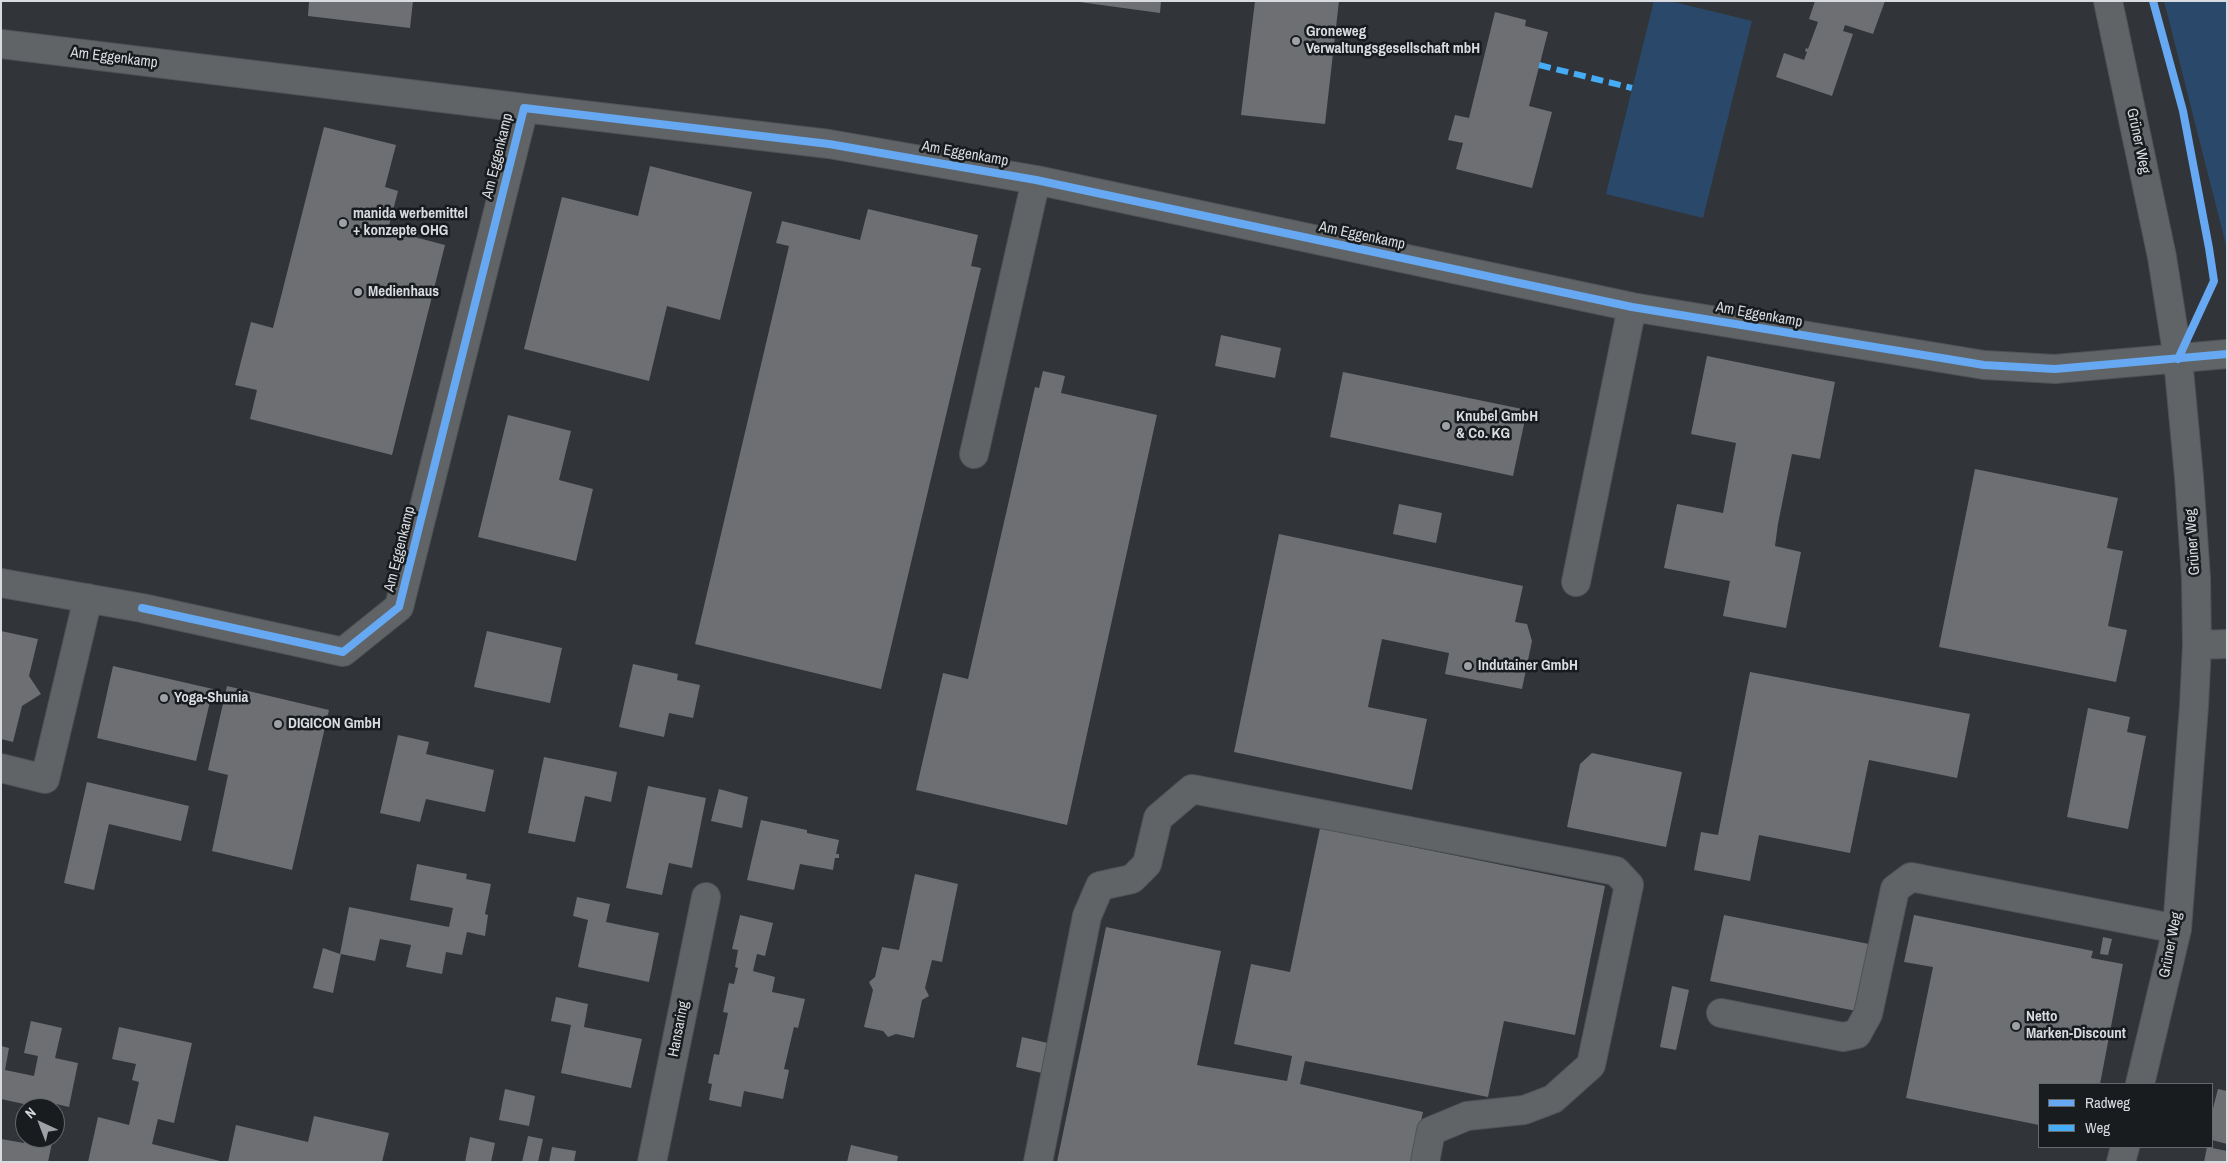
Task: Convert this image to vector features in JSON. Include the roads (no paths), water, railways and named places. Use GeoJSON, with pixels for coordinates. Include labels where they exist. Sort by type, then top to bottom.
{"type":"FeatureCollection","features":[{"type":"Feature","properties":{"kind":"street","name":"Grüner Weg"},"geometry":{"type":"LineString","coordinates":[[2108,1],[2162,256],[2178,359],[2196,578],[2197,645],[2194,706],[2177,929],[2140,1083]]}},
{"type":"Feature","properties":{"kind":"street","name":"Am Eggenkamp"},"geometry":{"type":"LineString","coordinates":[[1,44],[829,144],[1036,180],[1632,307],[1984,365],[2055,369],[2227,354]]}},
{"type":"Feature","properties":{"kind":"street","name":"Am Eggenkamp"},"geometry":{"type":"LineString","coordinates":[[88,598],[343,652],[399,607],[524,108]]}},
{"type":"Feature","properties":{"kind":"street"},"geometry":{"type":"LineString","coordinates":[[974,454],[1036,180]]}},
{"type":"Feature","properties":{"kind":"street"},"geometry":{"type":"LineString","coordinates":[[1576,582],[1632,307]]}},
{"type":"Feature","properties":{"kind":"street"},"geometry":{"type":"LineString","coordinates":[[1,583],[88,598],[45,779],[1,768]]}},
{"type":"Feature","properties":{"kind":"street"},"geometry":{"type":"LineString","coordinates":[[2197,645],[2227,644]]}},
{"type":"Feature","properties":{"kind":"street"},"geometry":{"type":"LineString","coordinates":[[1038,1162],[1086,916],[1100,886],[1132,879],[1148,864],[1158,818],[1192,788],[1616,871],[1628,885],[1592,1065],[1553,1099],[1524,1110],[1467,1116],[1431,1131],[1425,1162]]}},
{"type":"Feature","properties":{"kind":"street"},"geometry":{"type":"LineString","coordinates":[[1721,1013],[1843,1036],[1857,1034],[1868,1014],[1895,889],[1911,877],[2177,929]]}},
{"type":"Feature","properties":{"kind":"street","name":"Hansaring"},"geometry":{"type":"LineString","coordinates":[[652,1162],[706,897]]}},
{"type":"Feature","properties":{"kind":"street"},"geometry":{"type":"LineString","coordinates":[[2121,1162],[2125,1148]]}},
{"type":"Feature","properties":{"kind":"place","name":"Groneweg Verwaltungsgesellschaft mbH"},"geometry":{"type":"Point","coordinates":[1296,41]}},
{"type":"Feature","properties":{"kind":"place","name":"manida werbemittel + konzepte OHG"},"geometry":{"type":"Point","coordinates":[343,223]}},
{"type":"Feature","properties":{"kind":"place","name":"Medienhaus"},"geometry":{"type":"Point","coordinates":[358,292]}},
{"type":"Feature","properties":{"kind":"place","name":"Knubel GmbH & Co. KG"},"geometry":{"type":"Point","coordinates":[1446,426]}},
{"type":"Feature","properties":{"kind":"place","name":"Indutainer GmbH"},"geometry":{"type":"Point","coordinates":[1468,666]}},
{"type":"Feature","properties":{"kind":"place","name":"Yoga-Shunia"},"geometry":{"type":"Point","coordinates":[164,698]}},
{"type":"Feature","properties":{"kind":"place","name":"DIGICON GmbH"},"geometry":{"type":"Point","coordinates":[278,724]}},
{"type":"Feature","properties":{"kind":"place","name":"Netto Marken-Discount"},"geometry":{"type":"Point","coordinates":[2016,1026]}}]}
